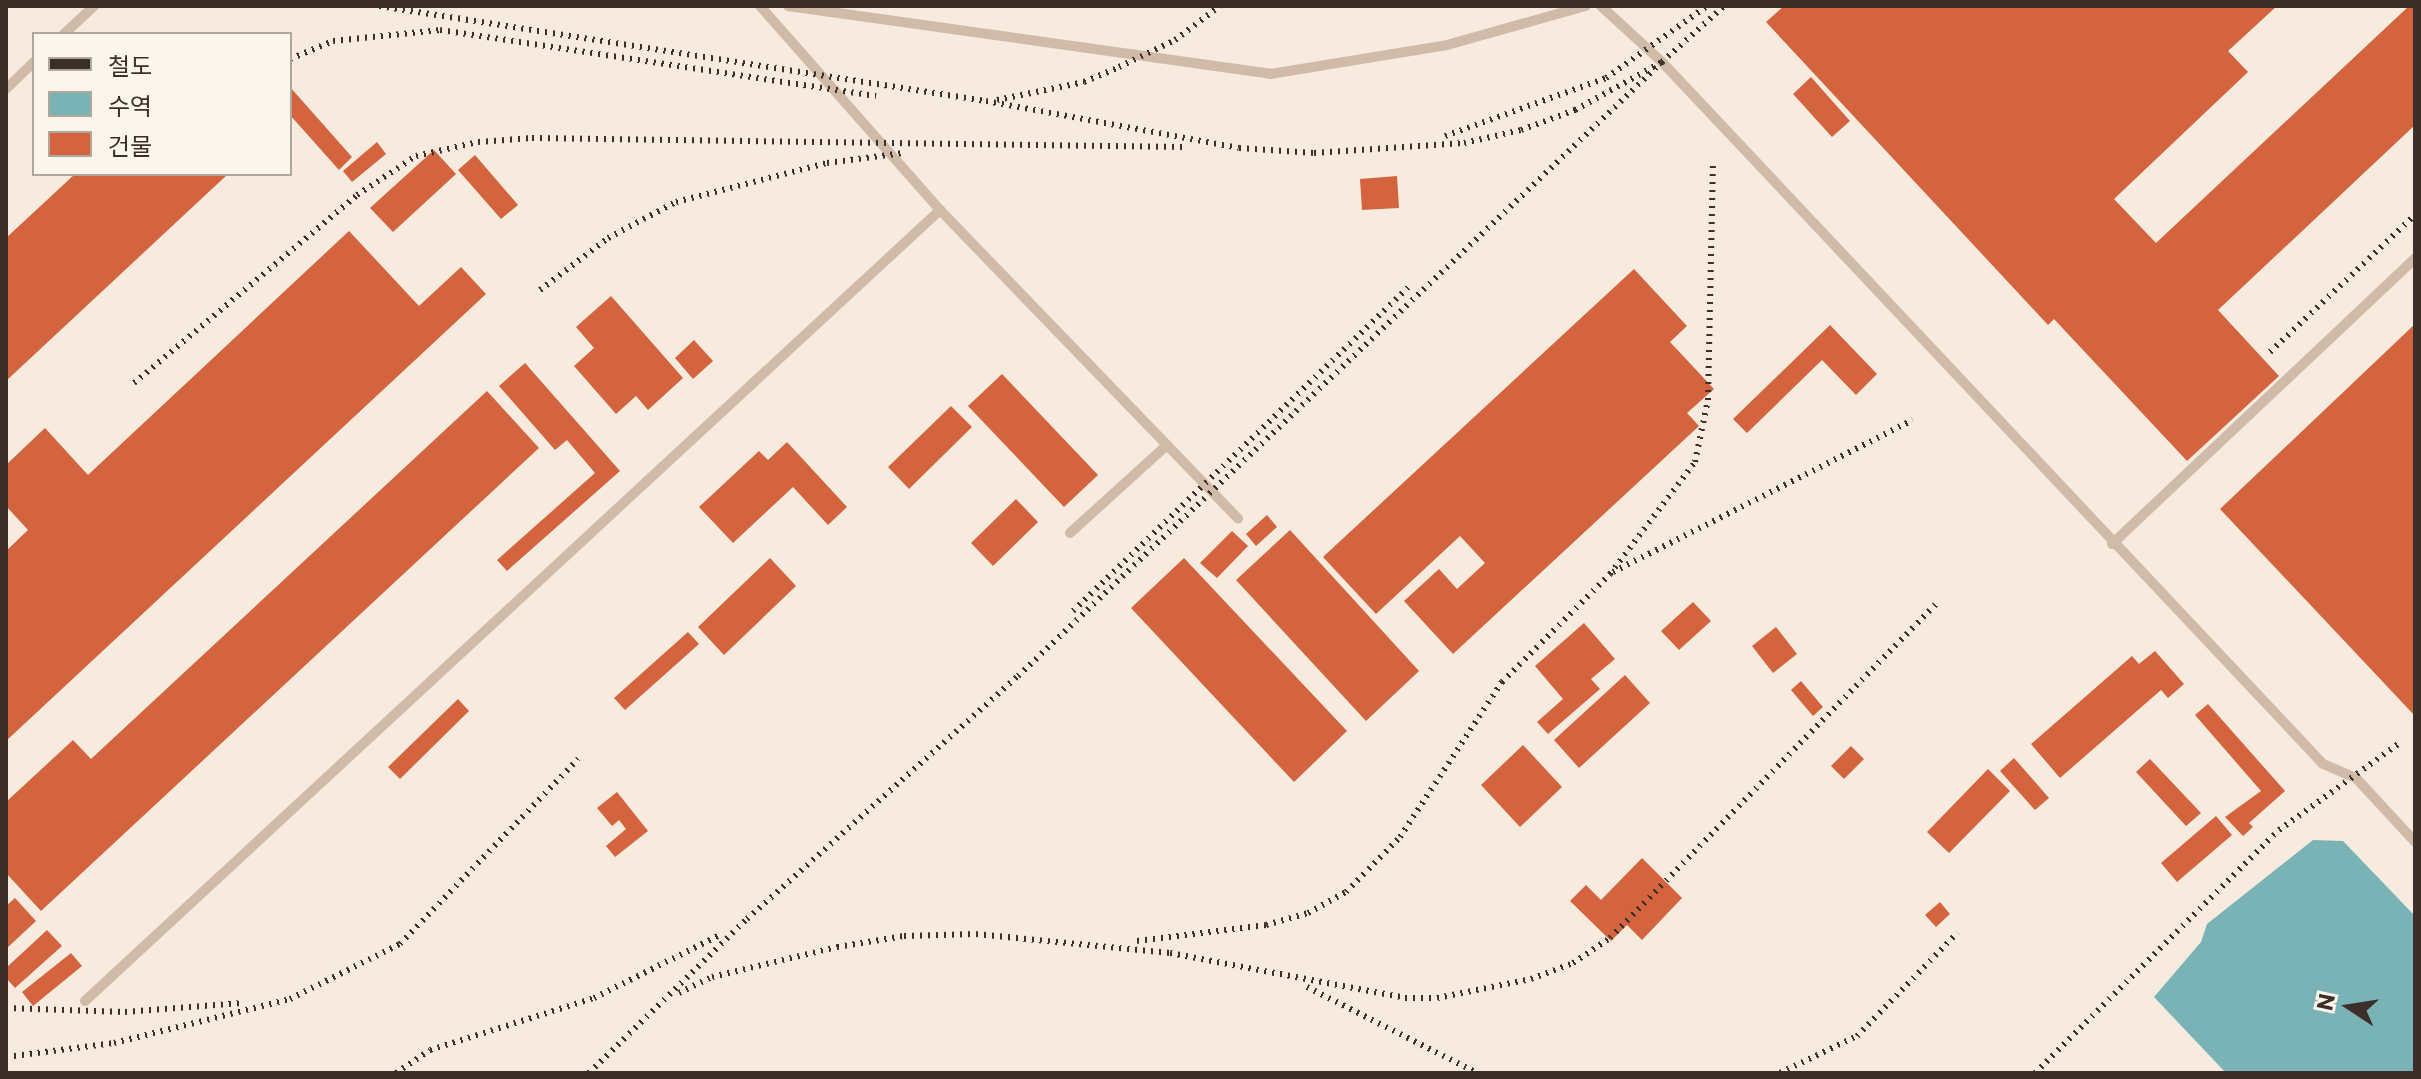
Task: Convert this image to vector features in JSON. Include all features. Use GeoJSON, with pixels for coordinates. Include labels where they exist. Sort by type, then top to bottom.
{"type":"FeatureCollection","features":[{"type":"Feature","properties":{"kind":"lane"},"geometry":{"type":"LineString","coordinates":[[66,32],[94,6]]}},
{"type":"Feature","properties":{"kind":"lane"},"geometry":{"type":"LineString","coordinates":[[760,6],[940,210],[1238,519]]}},
{"type":"Feature","properties":{"kind":"lane"},"geometry":{"type":"LineString","coordinates":[[788,6],[1270,74],[1447,45],[1586,6]]}},
{"type":"Feature","properties":{"kind":"lane"},"geometry":{"type":"LineString","coordinates":[[1601,6],[1662,62],[2112,544],[2323,764],[2356,778],[2415,842]]}},
{"type":"Feature","properties":{"kind":"lane"},"geometry":{"type":"LineString","coordinates":[[6,89],[32,64]]}},
{"type":"Feature","properties":{"kind":"lane"},"geometry":{"type":"LineString","coordinates":[[85,1001],[940,210]]}},
{"type":"Feature","properties":{"kind":"lane"},"geometry":{"type":"LineString","coordinates":[[2112,544],[2415,258]]}},
{"type":"Feature","properties":{"kind":"lane"},"geometry":{"type":"LineString","coordinates":[[1070,533],[1167,445]]}},
{"type":"Feature","properties":{"kind":"water"},"geometry":{"type":"Polygon","coordinates":[[[2313,840],[2343,841],[2415,916],[2415,1068],[2410,1073],[2226,1073],[2154,997],[2201,942],[2207,924],[2313,840]]]}},
{"type":"Feature","properties":{"kind":"building"},"geometry":{"type":"Polygon","coordinates":[[[1784,6],[2277,6],[2228,51],[2248,72],[2114,199],[2156,243],[2409,6],[2415,6],[2415,125],[2218,310],[2279,376],[2187,461],[2054,319],[2048,325],[1766,22],[1784,6]]]}},
{"type":"Feature","properties":{"kind":"building"},"geometry":{"type":"Polygon","coordinates":[[[1811,77],[1850,121],[1832,137],[1793,94],[1811,77]]]}},
{"type":"Feature","properties":{"kind":"building"},"geometry":{"type":"Polygon","coordinates":[[[292,89],[352,157],[339,170],[292,117],[292,89]]]}},
{"type":"Feature","properties":{"kind":"building"},"geometry":{"type":"Polygon","coordinates":[[[377,142],[386,154],[352,182],[343,171],[377,142]]]}},
{"type":"Feature","properties":{"kind":"building"},"geometry":{"type":"Polygon","coordinates":[[[434,150],[456,174],[393,232],[370,208],[434,150]]]}},
{"type":"Feature","properties":{"kind":"building"},"geometry":{"type":"Polygon","coordinates":[[[475,155],[518,205],[501,219],[458,170],[475,155]]]}},
{"type":"Feature","properties":{"kind":"building"},"geometry":{"type":"Polygon","coordinates":[[[73,176],[226,176],[6,381],[6,238],[73,176]]]}},
{"type":"Feature","properties":{"kind":"building"},"geometry":{"type":"Polygon","coordinates":[[[1397,176],[1399,208],[1362,210],[1360,179],[1397,176]]]}},
{"type":"Feature","properties":{"kind":"building"},"geometry":{"type":"Polygon","coordinates":[[[349,231],[419,306],[461,267],[486,294],[6,741],[6,551],[28,530],[6,506],[6,465],[45,428],[88,475],[349,231]]]}},
{"type":"Feature","properties":{"kind":"building"},"geometry":{"type":"Polygon","coordinates":[[[1634,269],[1687,326],[1670,342],[1714,389],[1687,413],[1699,426],[1453,654],[1404,601],[1439,569],[1457,589],[1485,563],[1460,536],[1376,614],[1323,557],[1634,269]]]}},
{"type":"Feature","properties":{"kind":"building"},"geometry":{"type":"Polygon","coordinates":[[[611,296],[683,378],[648,410],[636,396],[616,414],[574,366],[594,348],[576,327],[611,296]]]}},
{"type":"Feature","properties":{"kind":"building"},"geometry":{"type":"Polygon","coordinates":[[[2415,324],[2415,716],[2220,509],[2415,324]]]}},
{"type":"Feature","properties":{"kind":"building"},"geometry":{"type":"Polygon","coordinates":[[[1830,325],[1877,374],[1856,395],[1822,360],[1747,433],[1733,419],[1830,325]]]}},
{"type":"Feature","properties":{"kind":"building"},"geometry":{"type":"Polygon","coordinates":[[[694,340],[713,361],[693,379],[675,358],[694,340]]]}},
{"type":"Feature","properties":{"kind":"building"},"geometry":{"type":"Polygon","coordinates":[[[525,363],[620,471],[507,571],[497,560],[595,473],[567,440],[555,450],[499,386],[525,363]]]}},
{"type":"Feature","properties":{"kind":"building"},"geometry":{"type":"Polygon","coordinates":[[[1002,374],[1098,475],[1064,507],[968,406],[1002,374]]]}},
{"type":"Feature","properties":{"kind":"building"},"geometry":{"type":"Polygon","coordinates":[[[487,391],[539,448],[41,911],[6,873],[6,802],[73,740],[91,759],[487,391]]]}},
{"type":"Feature","properties":{"kind":"building"},"geometry":{"type":"Polygon","coordinates":[[[951,406],[972,427],[909,489],[888,467],[951,406]]]}},
{"type":"Feature","properties":{"kind":"building"},"geometry":{"type":"Polygon","coordinates":[[[787,442],[847,507],[828,525],[793,487],[733,543],[699,507],[759,451],[768,460],[787,442]]]}},
{"type":"Feature","properties":{"kind":"building"},"geometry":{"type":"Polygon","coordinates":[[[1016,499],[1038,522],[993,566],[971,543],[1016,499]]]}},
{"type":"Feature","properties":{"kind":"building"},"geometry":{"type":"Polygon","coordinates":[[[1267,515],[1277,527],[1256,546],[1246,534],[1267,515]]]}},
{"type":"Feature","properties":{"kind":"building"},"geometry":{"type":"Polygon","coordinates":[[[1290,530],[1419,671],[1366,721],[1236,580],[1290,530]]]}},
{"type":"Feature","properties":{"kind":"building"},"geometry":{"type":"Polygon","coordinates":[[[1232,531],[1248,546],[1217,578],[1200,563],[1232,531]]]}},
{"type":"Feature","properties":{"kind":"building"},"geometry":{"type":"Polygon","coordinates":[[[770,558],[796,586],[724,655],[698,627],[770,558]]]}},
{"type":"Feature","properties":{"kind":"building"},"geometry":{"type":"Polygon","coordinates":[[[1184,558],[1347,731],[1294,782],[1131,608],[1184,558]]]}},
{"type":"Feature","properties":{"kind":"building"},"geometry":{"type":"Polygon","coordinates":[[[1693,602],[1711,621],[1679,650],[1661,631],[1693,602]]]}},
{"type":"Feature","properties":{"kind":"building"},"geometry":{"type":"Polygon","coordinates":[[[1584,623],[1615,659],[1591,679],[1600,689],[1548,734],[1537,722],[1563,699],[1535,666],[1584,623]]]}},
{"type":"Feature","properties":{"kind":"building"},"geometry":{"type":"Polygon","coordinates":[[[1776,627],[1797,654],[1773,673],[1752,646],[1776,627]]]}},
{"type":"Feature","properties":{"kind":"building"},"geometry":{"type":"Polygon","coordinates":[[[688,632],[699,644],[625,710],[614,698],[688,632]]]}},
{"type":"Feature","properties":{"kind":"building"},"geometry":{"type":"Polygon","coordinates":[[[2155,651],[2184,684],[2168,698],[2161,690],[2060,778],[2031,744],[2132,656],[2139,664],[2155,651]]]}},
{"type":"Feature","properties":{"kind":"building"},"geometry":{"type":"Polygon","coordinates":[[[1625,675],[1650,703],[1579,768],[1554,740],[1625,675]]]}},
{"type":"Feature","properties":{"kind":"building"},"geometry":{"type":"Polygon","coordinates":[[[1801,681],[1823,707],[1813,716],[1791,690],[1801,681]]]}},
{"type":"Feature","properties":{"kind":"building"},"geometry":{"type":"Polygon","coordinates":[[[458,699],[469,711],[400,779],[388,767],[458,699]]]}},
{"type":"Feature","properties":{"kind":"building"},"geometry":{"type":"Polygon","coordinates":[[[2208,704],[2285,791],[2249,823],[2253,827],[2243,836],[2225,817],[2261,791],[2195,715],[2208,704]]]}},
{"type":"Feature","properties":{"kind":"building"},"geometry":{"type":"Polygon","coordinates":[[[1523,745],[1562,787],[1520,827],[1481,785],[1523,745]]]}},
{"type":"Feature","properties":{"kind":"building"},"geometry":{"type":"Polygon","coordinates":[[[1851,746],[1864,759],[1844,779],[1831,766],[1851,746]]]}},
{"type":"Feature","properties":{"kind":"building"},"geometry":{"type":"Polygon","coordinates":[[[2014,758],[2049,798],[2035,810],[2000,771],[2014,758]]]}},
{"type":"Feature","properties":{"kind":"building"},"geometry":{"type":"Polygon","coordinates":[[[2150,759],[2201,813],[2186,826],[2136,772],[2150,759]]]}},
{"type":"Feature","properties":{"kind":"building"},"geometry":{"type":"Polygon","coordinates":[[[1988,769],[2010,791],[1949,853],[1927,832],[1988,769]]]}},
{"type":"Feature","properties":{"kind":"building"},"geometry":{"type":"Polygon","coordinates":[[[617,792],[648,831],[615,857],[606,846],[626,829],[619,820],[612,826],[597,808],[617,792]]]}},
{"type":"Feature","properties":{"kind":"building"},"geometry":{"type":"Polygon","coordinates":[[[2216,816],[2232,835],[2177,882],[2161,863],[2216,816]]]}},
{"type":"Feature","properties":{"kind":"building"},"geometry":{"type":"Polygon","coordinates":[[[1642,858],[1682,898],[1642,940],[1627,925],[1611,941],[1570,901],[1586,885],[1601,900],[1642,858]]]}},
{"type":"Feature","properties":{"kind":"building"},"geometry":{"type":"Polygon","coordinates":[[[15,898],[36,921],[6,949],[6,906],[15,898]]]}},
{"type":"Feature","properties":{"kind":"building"},"geometry":{"type":"Polygon","coordinates":[[[1940,902],[1950,914],[1936,927],[1925,915],[1940,902]]]}},
{"type":"Feature","properties":{"kind":"building"},"geometry":{"type":"Polygon","coordinates":[[[47,930],[62,946],[15,988],[6,978],[6,968],[47,930]]]}},
{"type":"Feature","properties":{"kind":"building"},"geometry":{"type":"Polygon","coordinates":[[[71,953],[82,966],[33,1006],[22,992],[71,953]]]}},
{"type":"Feature","properties":{"kind":"railway"},"geometry":{"type":"LineString","coordinates":[[379,6],[986,101],[1239,148],[1314,153],[1464,143],[1521,130],[1575,110],[1662,62],[1724,6]]}},
{"type":"Feature","properties":{"kind":"railway"},"geometry":{"type":"LineString","coordinates":[[997,100],[1084,82],[1175,40],[1220,6]]}},
{"type":"Feature","properties":{"kind":"railway"},"geometry":{"type":"LineString","coordinates":[[1445,136],[1606,78],[1707,6]]}},
{"type":"Feature","properties":{"kind":"railway"},"geometry":{"type":"LineString","coordinates":[[292,58],[333,41],[440,30],[876,96]]}},
{"type":"Feature","properties":{"kind":"railway"},"geometry":{"type":"LineString","coordinates":[[589,1073],[747,919],[1018,676],[1662,62]]}},
{"type":"Feature","properties":{"kind":"railway"},"geometry":{"type":"LineString","coordinates":[[134,383],[357,195],[416,156],[478,142],[532,138],[1183,147]]}},
{"type":"Feature","properties":{"kind":"railway"},"geometry":{"type":"LineString","coordinates":[[540,290],[608,238],[676,202],[827,163],[903,153]]}},
{"type":"Feature","properties":{"kind":"railway"},"geometry":{"type":"LineString","coordinates":[[1137,941],[1266,925],[1308,913],[1346,892],[1400,837],[1502,682],[1610,574],[1695,462],[1708,400],[1713,163]]}},
{"type":"Feature","properties":{"kind":"railway"},"geometry":{"type":"LineString","coordinates":[[2270,352],[2415,215]]}},
{"type":"Feature","properties":{"kind":"railway"},"geometry":{"type":"LineString","coordinates":[[1073,611],[1410,286]]}},
{"type":"Feature","properties":{"kind":"railway"},"geometry":{"type":"LineString","coordinates":[[1613,572],[1913,420]]}},
{"type":"Feature","properties":{"kind":"railway"},"geometry":{"type":"LineString","coordinates":[[679,993],[712,977],[837,947],[904,936],[976,934],[1170,953],[1405,998],[1437,998],[1531,979],[1573,963],[1610,938],[1938,602]]}},
{"type":"Feature","properties":{"kind":"railway"},"geometry":{"type":"LineString","coordinates":[[2035,1073],[2279,830],[2401,742]]}},
{"type":"Feature","properties":{"kind":"railway"},"geometry":{"type":"LineString","coordinates":[[6,1057],[114,1043],[290,999],[400,944],[578,759]]}},
{"type":"Feature","properties":{"kind":"railway"},"geometry":{"type":"LineString","coordinates":[[1780,1073],[1857,1036],[1957,933]]}},
{"type":"Feature","properties":{"kind":"railway"},"geometry":{"type":"LineString","coordinates":[[396,1073],[430,1050],[594,998],[722,934]]}},
{"type":"Feature","properties":{"kind":"railway"},"geometry":{"type":"LineString","coordinates":[[1307,987],[1477,1073]]}},
{"type":"Feature","properties":{"kind":"railway"},"geometry":{"type":"LineString","coordinates":[[6,1008],[125,1012],[242,1003]]}}]}
